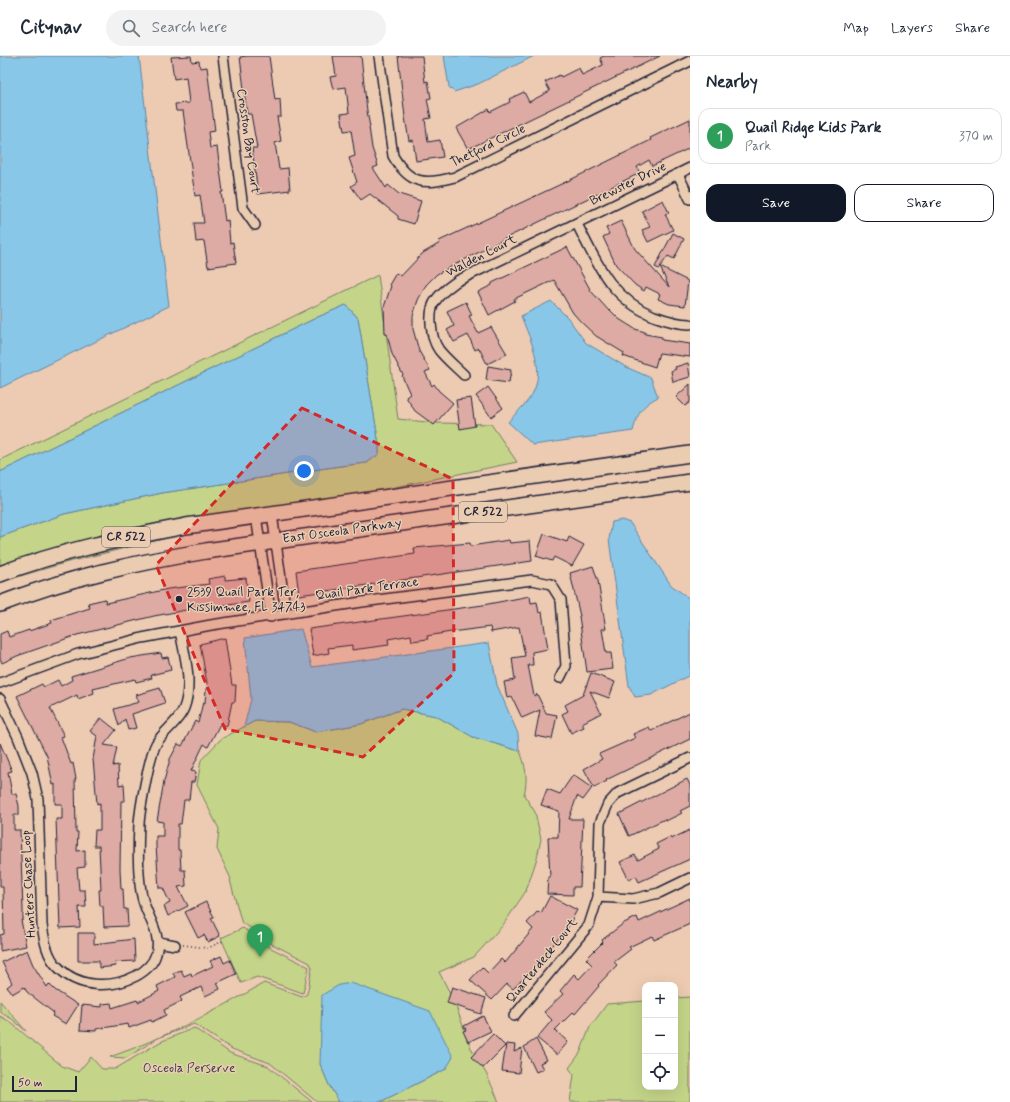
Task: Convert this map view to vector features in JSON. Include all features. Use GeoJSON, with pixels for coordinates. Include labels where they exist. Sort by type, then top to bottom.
{"type":"FeatureCollection","features":[{"type":"Feature","properties":{"kind":"main road","name":"East Osceola Parkway"},"geometry":{"type":"LineString","coordinates":[[0,574],[68,551],[120,538],[186,526],[690,454]]}},
{"type":"Feature","properties":{"kind":"main road","name":"East Osceola Parkway"},"geometry":{"type":"LineString","coordinates":[[0,604],[69,580],[154,560],[260,543],[690,482]]}},
{"type":"Feature","properties":{"kind":"street","name":"Crosston Bay Court"},"geometry":{"type":"LineString","coordinates":[[223,56],[243,208],[255,225]]}},
{"type":"Feature","properties":{"kind":"street","name":"Thetford Circle"},"geometry":{"type":"LineString","coordinates":[[379,56],[393,156],[401,170],[414,179],[432,183],[455,177],[690,61]]}},
{"type":"Feature","properties":{"kind":"street","name":"Brewster Drive"},"geometry":{"type":"LineString","coordinates":[[577,224],[690,168]]}},
{"type":"Feature","properties":{"kind":"street"},"geometry":{"type":"LineString","coordinates":[[678,174],[690,199]]}},
{"type":"Feature","properties":{"kind":"street"},"geometry":{"type":"LineString","coordinates":[[577,224],[598,267],[618,294],[630,304],[645,312],[663,319],[690,324]]}},
{"type":"Feature","properties":{"kind":"street","name":"Walden Court"},"geometry":{"type":"LineString","coordinates":[[464,375],[439,350],[434,340],[431,323],[434,301],[457,281],[577,224]]}},
{"type":"Feature","properties":{"kind":"street"},"geometry":{"type":"LineString","coordinates":[[272,514],[286,614]]}},
{"type":"Feature","properties":{"kind":"street"},"geometry":{"type":"LineString","coordinates":[[256,516],[271,617]]}},
{"type":"Feature","properties":{"kind":"street","name":"Quail Park Terrace"},"geometry":{"type":"LineString","coordinates":[[0,682],[78,654],[180,631],[362,602],[532,580],[551,584],[561,600],[566,666],[560,678]]}},
{"type":"Feature","properties":{"kind":"street"},"geometry":{"type":"LineString","coordinates":[[175,945],[158,942],[156,931],[142,900],[139,873],[139,823],[147,777],[156,744],[184,709],[189,681],[180,631]]}},
{"type":"Feature","properties":{"kind":"street","name":"Hunters Chase Loop"},"geometry":{"type":"LineString","coordinates":[[0,699],[18,737],[32,773],[38,799],[42,926],[45,944],[57,967],[74,980],[100,985],[123,983],[147,969],[156,955],[158,942]]}},
{"type":"Feature","properties":{"kind":"street","name":"Quarterdeck Court"},"geometry":{"type":"LineString","coordinates":[[514,1016],[589,925],[598,897],[600,823],[608,804],[618,793],[690,758]]}},
{"type":"Feature","properties":{"kind":"street"},"geometry":{"type":"LineString","coordinates":[[598,897],[633,899],[659,893],[690,878]]}},
{"type":"Feature","properties":{"kind":"path"},"geometry":{"type":"LineString","coordinates":[[175,945],[208,948],[223,941]]}},
{"type":"Feature","properties":{"kind":"highlighted area"},"geometry":{"type":"Polygon","coordinates":[[[302,408],[453,479],[454,673],[363,757],[225,729],[156,565],[302,408]]]}},
{"type":"Feature","properties":{"kind":"green space"},"geometry":{"type":"Polygon","coordinates":[[[378,275],[398,419],[436,423],[491,424],[517,462],[0,568],[0,537],[64,514],[162,493],[367,463],[379,454],[379,445],[358,318],[346,305],[318,317],[0,472],[0,460],[378,275]]]}},
{"type":"Feature","properties":{"kind":"green space"},"geometry":{"type":"Polygon","coordinates":[[[212,527],[68,562],[0,582],[0,579],[69,556],[212,527]]]}},
{"type":"Feature","properties":{"kind":"green space"},"geometry":{"type":"Polygon","coordinates":[[[402,709],[436,716],[473,737],[520,751],[526,773],[524,795],[535,812],[541,839],[537,858],[526,891],[503,925],[474,957],[439,972],[454,1001],[471,1048],[487,1075],[499,1102],[380,1102],[446,1069],[320,1064],[329,1085],[339,1102],[317,1102],[270,1063],[232,1049],[194,1024],[160,1037],[264,983],[302,997],[307,994],[312,968],[310,963],[272,944],[245,924],[242,924],[230,880],[231,879],[217,849],[219,829],[197,785],[201,760],[221,739],[255,721],[289,722],[316,732],[361,724],[402,709]]]}},
{"type":"Feature","properties":{"kind":"green space"},"geometry":{"type":"Polygon","coordinates":[[[243,928],[271,948],[309,967],[303,993],[257,977],[241,983],[221,938],[243,928]]]}},
{"type":"Feature","properties":{"kind":"green space"},"geometry":{"type":"Polygon","coordinates":[[[690,997],[690,1102],[570,1102],[574,1075],[569,1068],[580,1053],[590,1027],[607,1004],[642,1001],[642,1090],[678,1090],[678,998],[690,997]]]}},
{"type":"Feature","properties":{"kind":"green space"},"geometry":{"type":"Polygon","coordinates":[[[0,1001],[26,1031],[12,1019],[0,1012],[0,1001]]]}},
{"type":"Feature","properties":{"kind":"green space","name":"Osceola Perserve"},"geometry":{"type":"Polygon","coordinates":[[[0,1016],[10,1022],[62,1066],[78,1072],[91,1057],[102,1069],[115,1069],[160,1042],[194,1028],[230,1053],[268,1066],[312,1102],[0,1102],[0,1016]]]}},
{"type":"Feature","properties":{"kind":"green space"},"geometry":{"type":"Polygon","coordinates":[[[157,1039],[126,1058],[110,1057],[130,1050],[157,1039]]]}},
{"type":"Feature","properties":{"kind":"water"},"geometry":{"type":"Polygon","coordinates":[[[0,56],[139,56],[169,306],[0,388],[0,56]]]}},
{"type":"Feature","properties":{"kind":"water"},"geometry":{"type":"Polygon","coordinates":[[[444,56],[534,56],[478,84],[454,92],[449,87],[444,56]]]}},
{"type":"Feature","properties":{"kind":"water"},"geometry":{"type":"Polygon","coordinates":[[[551,301],[568,318],[586,343],[626,367],[651,378],[658,397],[641,411],[633,431],[533,445],[508,422],[529,399],[535,389],[537,379],[536,358],[521,316],[551,301]]]}},
{"type":"Feature","properties":{"kind":"water"},"geometry":{"type":"Polygon","coordinates":[[[346,305],[358,318],[379,445],[379,454],[367,463],[162,493],[64,514],[0,537],[0,472],[318,317],[346,305]]]}},
{"type":"Feature","properties":{"kind":"water"},"geometry":{"type":"Polygon","coordinates":[[[622,520],[630,523],[671,585],[690,599],[690,675],[651,695],[635,697],[629,686],[609,539],[612,522],[622,520]]]}},
{"type":"Feature","properties":{"kind":"water"},"geometry":{"type":"Polygon","coordinates":[[[301,629],[312,667],[489,643],[497,685],[518,734],[519,751],[473,737],[436,716],[402,709],[361,724],[316,732],[289,722],[255,721],[244,727],[251,699],[245,638],[301,629]]]}},
{"type":"Feature","properties":{"kind":"water"},"geometry":{"type":"Polygon","coordinates":[[[351,983],[430,1011],[453,1057],[446,1069],[380,1102],[339,1102],[329,1085],[320,1064],[322,995],[339,985],[351,983]]]}},
{"type":"Feature","properties":{"kind":"building"},"geometry":{"type":"Polygon","coordinates":[[[191,56],[192,62],[199,61],[200,68],[207,67],[215,131],[208,132],[210,148],[217,147],[225,221],[228,220],[230,243],[233,242],[236,263],[208,267],[204,241],[196,242],[194,223],[204,223],[200,195],[195,196],[183,111],[176,111],[175,104],[189,103],[186,77],[174,79],[171,57],[191,56]]]}},
{"type":"Feature","properties":{"kind":"building"},"geometry":{"type":"Polygon","coordinates":[[[269,56],[275,100],[280,99],[281,117],[277,117],[281,141],[275,143],[279,169],[288,168],[290,190],[258,194],[252,148],[257,148],[251,114],[247,114],[240,57],[269,56]]]}},
{"type":"Feature","properties":{"kind":"building"},"geometry":{"type":"Polygon","coordinates":[[[333,56],[361,56],[372,148],[378,166],[373,168],[386,188],[388,185],[399,194],[421,201],[414,224],[398,219],[398,216],[370,194],[361,200],[351,186],[357,182],[349,158],[355,156],[351,130],[344,131],[341,114],[349,113],[346,87],[333,89],[330,77],[336,76],[333,56]]]}},
{"type":"Feature","properties":{"kind":"building"},"geometry":{"type":"Polygon","coordinates":[[[398,56],[422,56],[425,82],[428,81],[431,98],[427,99],[431,118],[425,119],[428,142],[440,140],[443,157],[416,161],[413,140],[409,141],[398,56]]]}},
{"type":"Feature","properties":{"kind":"building"},"geometry":{"type":"Polygon","coordinates":[[[604,56],[660,56],[468,149],[456,128],[489,109],[490,112],[510,102],[509,99],[524,92],[529,102],[550,91],[545,82],[560,75],[561,77],[579,68],[582,75],[603,65],[600,58],[604,56]]]}},
{"type":"Feature","properties":{"kind":"building"},"geometry":{"type":"Polygon","coordinates":[[[690,119],[690,148],[652,166],[649,160],[637,167],[640,173],[508,237],[437,274],[426,285],[418,300],[413,316],[413,329],[419,351],[430,370],[425,372],[432,386],[434,384],[439,391],[453,403],[434,425],[415,411],[406,397],[410,394],[402,376],[403,375],[392,354],[387,334],[385,334],[384,307],[391,286],[389,285],[396,273],[401,276],[423,253],[440,243],[439,241],[572,179],[690,119]]]}},
{"type":"Feature","properties":{"kind":"building"},"geometry":{"type":"Polygon","coordinates":[[[663,200],[669,213],[665,214],[673,230],[648,242],[642,230],[650,227],[642,211],[663,200]]]}},
{"type":"Feature","properties":{"kind":"building"},"geometry":{"type":"Polygon","coordinates":[[[621,221],[635,249],[669,287],[660,267],[688,281],[685,306],[669,304],[658,299],[660,294],[646,287],[644,291],[635,285],[616,265],[603,237],[609,234],[606,228],[621,221]]]}},
{"type":"Feature","properties":{"kind":"building"},"geometry":{"type":"Polygon","coordinates":[[[673,233],[684,239],[674,259],[668,256],[659,269],[655,267],[673,233]]]}},
{"type":"Feature","properties":{"kind":"building"},"geometry":{"type":"Polygon","coordinates":[[[567,247],[591,291],[609,311],[610,310],[619,319],[635,329],[645,332],[645,334],[662,337],[662,340],[690,344],[690,357],[659,353],[655,367],[623,356],[624,353],[596,336],[581,322],[573,313],[554,280],[514,299],[515,301],[489,315],[478,292],[492,285],[492,283],[567,247]]]}},
{"type":"Feature","properties":{"kind":"building"},"geometry":{"type":"Polygon","coordinates":[[[466,302],[472,315],[469,316],[478,333],[491,327],[507,354],[487,364],[479,348],[475,350],[468,335],[454,342],[447,330],[454,326],[447,311],[466,302]]]}},
{"type":"Feature","properties":{"kind":"building"},"geometry":{"type":"Polygon","coordinates":[[[688,363],[690,377],[673,382],[671,371],[676,369],[675,367],[688,363]]]}},
{"type":"Feature","properties":{"kind":"building"},"geometry":{"type":"Polygon","coordinates":[[[488,366],[511,370],[509,383],[486,380],[488,366]]]}},
{"type":"Feature","properties":{"kind":"building"},"geometry":{"type":"Polygon","coordinates":[[[690,384],[690,402],[685,406],[676,397],[690,384]]]}},
{"type":"Feature","properties":{"kind":"building"},"geometry":{"type":"Polygon","coordinates":[[[488,387],[503,408],[491,417],[476,396],[488,387]]]}},
{"type":"Feature","properties":{"kind":"building"},"geometry":{"type":"Polygon","coordinates":[[[471,398],[475,426],[460,429],[456,400],[471,398]]]}},
{"type":"Feature","properties":{"kind":"building"},"geometry":{"type":"Polygon","coordinates":[[[544,534],[567,542],[569,537],[584,545],[572,566],[554,557],[552,561],[536,556],[544,534]]]}},
{"type":"Feature","properties":{"kind":"building"},"geometry":{"type":"Polygon","coordinates":[[[509,540],[510,543],[530,541],[532,561],[299,595],[296,571],[415,554],[414,548],[470,543],[471,546],[509,540]]]}},
{"type":"Feature","properties":{"kind":"building"},"geometry":{"type":"Polygon","coordinates":[[[593,566],[598,581],[606,629],[602,629],[606,653],[611,653],[613,669],[587,672],[580,616],[570,573],[593,566]]]}},
{"type":"Feature","properties":{"kind":"building"},"geometry":{"type":"Polygon","coordinates":[[[225,576],[225,580],[246,578],[249,602],[214,607],[213,605],[154,616],[77,635],[17,656],[2,663],[0,658],[0,634],[7,631],[9,637],[29,631],[52,623],[51,620],[90,608],[88,603],[105,599],[106,603],[168,589],[209,584],[208,579],[225,576]]]}},
{"type":"Feature","properties":{"kind":"building"},"geometry":{"type":"Polygon","coordinates":[[[530,596],[531,603],[537,602],[539,613],[542,612],[548,649],[532,652],[533,665],[528,665],[534,696],[537,694],[546,713],[557,715],[552,739],[535,736],[540,710],[522,718],[512,697],[507,698],[504,682],[515,680],[512,658],[525,656],[519,627],[491,632],[490,627],[451,632],[427,636],[428,639],[412,641],[411,635],[388,639],[389,645],[352,650],[352,645],[328,648],[329,653],[313,656],[309,629],[483,605],[530,596]]]}},
{"type":"Feature","properties":{"kind":"building"},"geometry":{"type":"Polygon","coordinates":[[[225,638],[232,685],[236,685],[235,702],[232,702],[227,726],[220,724],[208,747],[204,744],[191,771],[196,772],[194,782],[191,782],[189,800],[184,800],[181,824],[178,824],[178,850],[180,850],[181,870],[185,870],[186,886],[178,887],[188,906],[168,916],[164,906],[170,903],[163,888],[159,888],[156,846],[156,836],[163,836],[163,822],[157,821],[164,781],[170,759],[178,744],[182,746],[195,721],[198,723],[203,702],[205,703],[206,689],[208,689],[200,644],[225,638]]]}},
{"type":"Feature","properties":{"kind":"building"},"geometry":{"type":"Polygon","coordinates":[[[161,653],[162,658],[168,657],[171,670],[151,675],[152,678],[136,682],[135,679],[93,689],[94,693],[78,699],[77,695],[50,708],[64,736],[61,737],[71,764],[73,763],[76,779],[76,832],[78,832],[77,851],[85,850],[85,867],[77,868],[79,890],[85,890],[86,907],[79,907],[80,927],[60,928],[56,819],[62,819],[62,804],[55,804],[55,784],[53,785],[47,756],[17,696],[42,684],[44,687],[58,680],[61,686],[72,680],[71,676],[130,658],[161,653]]]}},
{"type":"Feature","properties":{"kind":"building"},"geometry":{"type":"Polygon","coordinates":[[[591,673],[615,682],[609,698],[590,691],[601,713],[582,723],[584,727],[571,733],[562,714],[568,711],[565,705],[583,695],[591,673]]]}},
{"type":"Feature","properties":{"kind":"building"},"geometry":{"type":"Polygon","coordinates":[[[160,688],[165,703],[132,714],[136,728],[128,730],[125,719],[119,726],[114,709],[139,702],[136,695],[160,688]]]}},
{"type":"Feature","properties":{"kind":"building"},"geometry":{"type":"Polygon","coordinates":[[[690,712],[690,739],[606,780],[607,781],[594,788],[584,769],[602,759],[599,754],[635,738],[633,734],[649,727],[651,731],[690,712]]]}},
{"type":"Feature","properties":{"kind":"building"},"geometry":{"type":"Polygon","coordinates":[[[101,718],[116,730],[104,745],[117,747],[113,766],[118,765],[119,785],[124,784],[125,801],[121,801],[120,869],[121,889],[123,889],[124,909],[127,909],[128,926],[104,927],[103,906],[100,906],[99,890],[101,890],[99,846],[94,846],[95,830],[100,830],[100,803],[97,804],[93,759],[97,736],[90,731],[101,718]]]}},
{"type":"Feature","properties":{"kind":"building"},"geometry":{"type":"Polygon","coordinates":[[[0,743],[12,771],[8,772],[12,794],[16,794],[19,806],[19,815],[14,815],[14,830],[20,830],[23,910],[23,920],[21,920],[26,946],[0,951],[0,935],[4,934],[3,887],[0,887],[0,743]]]}},
{"type":"Feature","properties":{"kind":"building"},"geometry":{"type":"Polygon","coordinates":[[[573,775],[592,788],[583,800],[577,796],[569,819],[583,819],[580,887],[573,887],[573,895],[547,894],[548,877],[550,877],[548,837],[558,837],[559,811],[541,805],[547,789],[560,794],[573,775]]]}},
{"type":"Feature","properties":{"kind":"building"},"geometry":{"type":"Polygon","coordinates":[[[687,779],[690,785],[690,806],[680,811],[682,813],[666,821],[665,819],[629,836],[619,814],[687,779]]]}},
{"type":"Feature","properties":{"kind":"building"},"geometry":{"type":"Polygon","coordinates":[[[690,830],[690,859],[639,882],[636,876],[629,880],[620,862],[635,855],[638,860],[659,849],[656,844],[690,830]]]}},
{"type":"Feature","properties":{"kind":"building"},"geometry":{"type":"Polygon","coordinates":[[[550,896],[577,910],[568,927],[537,964],[513,989],[507,984],[492,1000],[470,980],[482,967],[488,973],[501,959],[505,963],[533,929],[527,923],[538,911],[541,913],[550,896]]]}},
{"type":"Feature","properties":{"kind":"building"},"geometry":{"type":"Polygon","coordinates":[[[690,898],[690,924],[654,940],[652,936],[629,947],[631,949],[614,962],[617,965],[598,985],[599,986],[575,1014],[573,1012],[555,1030],[568,1042],[557,1055],[537,1038],[552,1020],[544,1012],[563,994],[560,991],[574,974],[579,979],[592,965],[586,959],[603,942],[602,940],[624,923],[637,917],[639,922],[690,898]]]}},
{"type":"Feature","properties":{"kind":"building"},"geometry":{"type":"Polygon","coordinates":[[[206,902],[214,917],[211,918],[220,936],[208,942],[204,935],[198,938],[185,912],[206,902]]]}},
{"type":"Feature","properties":{"kind":"building"},"geometry":{"type":"Polygon","coordinates":[[[78,933],[94,933],[94,944],[134,939],[135,961],[115,962],[116,966],[99,968],[99,961],[78,961],[78,933]]]}},
{"type":"Feature","properties":{"kind":"building"},"geometry":{"type":"Polygon","coordinates":[[[27,950],[33,965],[47,987],[49,984],[55,990],[78,1005],[66,1024],[52,1016],[54,1013],[27,992],[24,987],[12,994],[7,987],[12,983],[2,962],[27,950]]]}},
{"type":"Feature","properties":{"kind":"building"},"geometry":{"type":"Polygon","coordinates":[[[221,956],[224,963],[230,960],[236,974],[217,983],[220,989],[205,996],[201,987],[180,997],[182,1001],[164,1010],[166,1015],[152,1022],[151,1020],[129,1028],[128,1024],[96,1029],[96,1031],[80,1030],[82,1005],[102,1007],[102,1004],[111,1003],[112,1008],[137,1000],[138,1002],[159,991],[157,986],[175,977],[173,973],[181,970],[184,976],[191,973],[192,976],[213,966],[210,961],[221,956]]]}},
{"type":"Feature","properties":{"kind":"building"},"geometry":{"type":"Polygon","coordinates":[[[452,987],[486,998],[481,1014],[447,1003],[452,987]]]}},
{"type":"Feature","properties":{"kind":"building"},"geometry":{"type":"Polygon","coordinates":[[[483,1016],[491,1031],[468,1042],[463,1031],[466,1030],[464,1026],[483,1016]]]}},
{"type":"Feature","properties":{"kind":"building"},"geometry":{"type":"Polygon","coordinates":[[[493,1034],[505,1046],[483,1068],[471,1057],[493,1034]]]}},
{"type":"Feature","properties":{"kind":"building"},"geometry":{"type":"Polygon","coordinates":[[[536,1039],[547,1060],[540,1063],[543,1069],[536,1072],[524,1047],[536,1039]]]}},
{"type":"Feature","properties":{"kind":"building"},"geometry":{"type":"Polygon","coordinates":[[[506,1044],[515,1045],[514,1052],[522,1048],[519,1073],[502,1071],[506,1044]]]}},
{"type":"Feature","properties":{"kind":"place","name":"2539 Quail Park Ter, Kissimmee, FL 34743"},"geometry":{"type":"Point","coordinates":[179,599]}},
{"type":"Feature","properties":{"kind":"place","name":"Quail Ridge Kids Park"},"geometry":{"type":"Point","coordinates":[260,957]}}]}
